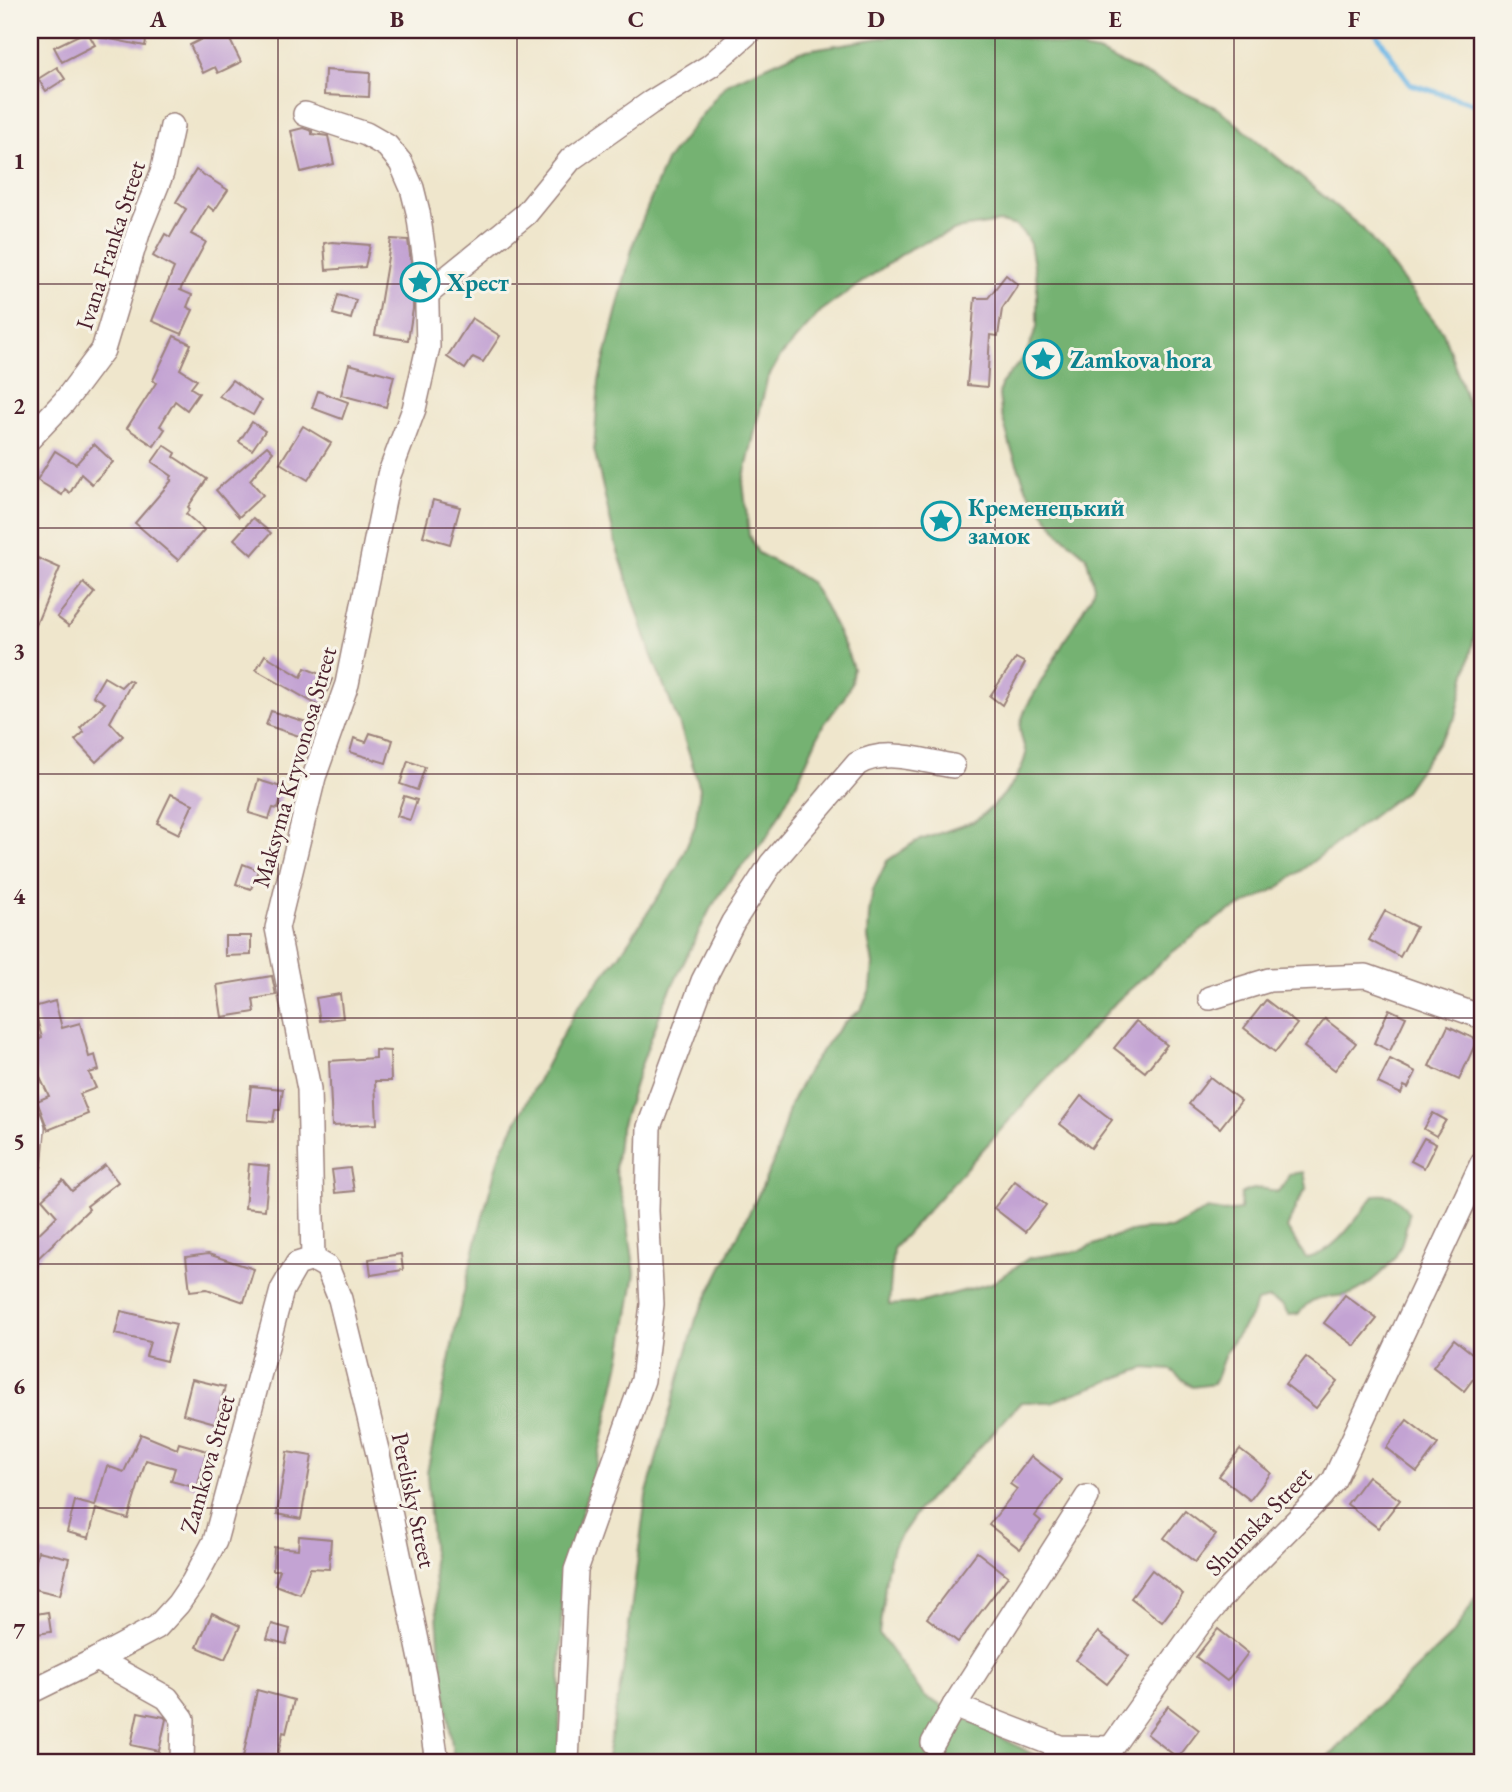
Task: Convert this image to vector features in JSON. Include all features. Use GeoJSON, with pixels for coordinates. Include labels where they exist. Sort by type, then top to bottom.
{"type":"FeatureCollection","features":[{"type":"Feature","properties":{"kind":"street"},"geometry":{"type":"LineString","coordinates":[[427,293],[526,214],[570,159],[650,103],[710,66],[751,30]]}},
{"type":"Feature","properties":{"kind":"street","name":"Maksyma Kryvonosa Street"},"geometry":{"type":"LineString","coordinates":[[305,114],[366,134],[387,146],[401,163],[412,188],[421,234],[427,293],[428,347],[414,409],[389,475],[347,684],[314,777],[277,928],[309,1089],[313,1259]]}},
{"type":"Feature","properties":{"kind":"street","name":"Ivana Franka Street"},"geometry":{"type":"LineString","coordinates":[[30,438],[64,402],[103,351],[139,230],[162,173],[172,126]]}},
{"type":"Feature","properties":{"kind":"street"},"geometry":{"type":"LineString","coordinates":[[567,1762],[576,1570],[643,1380],[652,1304],[647,1211],[649,1127],[703,981],[733,922],[771,864],[857,764],[889,754],[953,766]]}},
{"type":"Feature","properties":{"kind":"street"},"geometry":{"type":"LineString","coordinates":[[1210,998],[1269,980],[1366,976],[1482,1017]]}},
{"type":"Feature","properties":{"kind":"street"},"geometry":{"type":"LineString","coordinates":[[30,1120],[33,1128],[30,1163]]}},
{"type":"Feature","properties":{"kind":"street","name":"Shumska Street"},"geometry":{"type":"LineString","coordinates":[[954,1706],[1060,1747],[1111,1748],[1198,1626],[1230,1588],[1334,1480],[1482,1163]]}},
{"type":"Feature","properties":{"kind":"street","name":"Zamkova Street"},"geometry":{"type":"LineString","coordinates":[[30,1692],[157,1627],[193,1582],[215,1541],[282,1290],[297,1264],[313,1259]]}},
{"type":"Feature","properties":{"kind":"street","name":"Perelisky Street"},"geometry":{"type":"LineString","coordinates":[[313,1259],[327,1267],[340,1299],[381,1467],[424,1674],[438,1762]]}},
{"type":"Feature","properties":{"kind":"street"},"geometry":{"type":"LineString","coordinates":[[933,1743],[1087,1497]]}},
{"type":"Feature","properties":{"kind":"street"},"geometry":{"type":"LineString","coordinates":[[97,1659],[167,1698],[183,1719],[182,1762]]}},
{"type":"Feature","properties":{"kind":"green space"},"geometry":{"type":"Polygon","coordinates":[[[985,31],[1098,52],[1219,109],[1363,229],[1443,332],[1482,443],[1482,603],[1456,717],[1404,792],[1278,888],[1221,916],[1170,954],[1117,1001],[893,1249],[889,1305],[919,1303],[992,1283],[1029,1258],[1079,1251],[1121,1234],[1146,1229],[1171,1229],[1208,1209],[1223,1212],[1240,1210],[1241,1194],[1259,1188],[1277,1192],[1285,1184],[1289,1174],[1304,1172],[1307,1187],[1287,1228],[1306,1258],[1317,1255],[1336,1242],[1375,1195],[1387,1195],[1399,1200],[1409,1214],[1403,1238],[1390,1263],[1372,1281],[1353,1293],[1318,1298],[1305,1306],[1299,1314],[1289,1315],[1282,1305],[1269,1299],[1256,1302],[1252,1314],[1226,1351],[1214,1384],[1192,1387],[1171,1370],[1145,1368],[1051,1402],[1021,1402],[920,1508],[893,1547],[887,1570],[879,1634],[925,1697],[1047,1762],[606,1762],[623,1671],[646,1496],[696,1319],[775,1158],[790,1105],[807,1072],[829,1040],[861,1009],[871,988],[873,964],[868,938],[873,890],[887,861],[915,842],[975,821],[999,800],[1013,782],[1026,754],[1020,730],[1027,706],[1092,594],[1094,586],[1086,556],[1060,534],[1027,490],[1001,412],[1001,384],[1025,356],[1037,328],[1037,281],[1030,244],[1016,226],[1000,222],[961,228],[911,248],[821,311],[780,357],[767,380],[743,482],[749,535],[758,553],[811,583],[846,649],[853,668],[851,683],[844,698],[822,727],[799,778],[767,837],[730,880],[710,909],[665,1001],[619,1134],[615,1170],[626,1211],[635,1273],[621,1357],[598,1459],[562,1578],[559,1762],[454,1762],[439,1643],[427,1473],[456,1325],[477,1238],[500,1153],[577,1008],[619,956],[677,868],[695,826],[700,788],[679,723],[651,654],[616,545],[594,449],[599,381],[634,241],[666,161],[726,84],[800,51],[898,35],[985,31]]]}},
{"type":"Feature","properties":{"kind":"green space"},"geometry":{"type":"Polygon","coordinates":[[[1482,1587],[1482,1762],[1320,1762],[1334,1752],[1372,1711],[1454,1633],[1482,1587]]]}},
{"type":"Feature","properties":{"kind":"building"},"geometry":{"type":"Polygon","coordinates":[[[100,30],[148,30],[145,46],[100,37],[100,30]]]}},
{"type":"Feature","properties":{"kind":"building"},"geometry":{"type":"Polygon","coordinates":[[[219,30],[225,30],[241,62],[218,73],[215,67],[203,73],[190,45],[219,30]]]}},
{"type":"Feature","properties":{"kind":"building"},"geometry":{"type":"Polygon","coordinates":[[[87,31],[95,45],[62,62],[54,47],[87,31]]]}},
{"type":"Feature","properties":{"kind":"building"},"geometry":{"type":"Polygon","coordinates":[[[57,67],[65,79],[46,91],[38,79],[57,67]]]}},
{"type":"Feature","properties":{"kind":"building"},"geometry":{"type":"Polygon","coordinates":[[[325,70],[370,73],[369,97],[324,95],[325,70]]]}},
{"type":"Feature","properties":{"kind":"building"},"geometry":{"type":"Polygon","coordinates":[[[303,128],[312,131],[312,134],[328,136],[334,164],[301,172],[291,131],[303,128]]]}},
{"type":"Feature","properties":{"kind":"building"},"geometry":{"type":"Polygon","coordinates":[[[196,170],[228,190],[214,211],[208,206],[191,234],[206,242],[180,290],[192,295],[187,307],[193,310],[182,334],[152,321],[174,268],[153,256],[165,234],[170,237],[186,209],[176,202],[196,170]]]}},
{"type":"Feature","properties":{"kind":"building"},"geometry":{"type":"Polygon","coordinates":[[[391,239],[408,240],[413,309],[408,340],[375,335],[391,239]]]}},
{"type":"Feature","properties":{"kind":"building"},"geometry":{"type":"Polygon","coordinates":[[[324,243],[370,245],[365,267],[326,270],[324,243]]]}},
{"type":"Feature","properties":{"kind":"building"},"geometry":{"type":"Polygon","coordinates":[[[1006,275],[1018,285],[1002,309],[998,336],[990,335],[987,387],[967,385],[975,298],[988,298],[1006,275]]]}},
{"type":"Feature","properties":{"kind":"building"},"geometry":{"type":"Polygon","coordinates":[[[338,295],[356,300],[351,319],[333,314],[338,295]]]}},
{"type":"Feature","properties":{"kind":"building"},"geometry":{"type":"Polygon","coordinates":[[[472,318],[500,336],[483,362],[473,357],[465,369],[447,357],[472,318]]]}},
{"type":"Feature","properties":{"kind":"building"},"geometry":{"type":"Polygon","coordinates":[[[174,336],[191,344],[180,369],[197,380],[191,388],[199,393],[187,410],[175,401],[160,426],[165,429],[154,446],[127,428],[156,383],[153,380],[174,336]]]}},
{"type":"Feature","properties":{"kind":"building"},"geometry":{"type":"Polygon","coordinates":[[[349,364],[394,376],[386,407],[341,395],[349,364]]]}},
{"type":"Feature","properties":{"kind":"building"},"geometry":{"type":"Polygon","coordinates":[[[232,380],[261,401],[253,415],[219,396],[232,380]]]}},
{"type":"Feature","properties":{"kind":"building"},"geometry":{"type":"Polygon","coordinates":[[[318,391],[348,402],[342,419],[312,408],[318,391]]]}},
{"type":"Feature","properties":{"kind":"building"},"geometry":{"type":"Polygon","coordinates":[[[252,422],[265,431],[252,450],[239,442],[252,422]]]}},
{"type":"Feature","properties":{"kind":"building"},"geometry":{"type":"Polygon","coordinates":[[[303,426],[331,443],[308,480],[280,463],[303,426]]]}},
{"type":"Feature","properties":{"kind":"building"},"geometry":{"type":"Polygon","coordinates":[[[94,444],[113,462],[92,484],[81,474],[70,493],[65,489],[62,495],[37,480],[55,451],[76,464],[94,444]]]}},
{"type":"Feature","properties":{"kind":"building"},"geometry":{"type":"Polygon","coordinates":[[[164,445],[176,453],[174,457],[207,479],[186,514],[204,530],[178,560],[135,523],[172,480],[172,476],[152,462],[164,445]]]}},
{"type":"Feature","properties":{"kind":"building"},"geometry":{"type":"Polygon","coordinates":[[[267,446],[273,452],[250,480],[263,495],[239,517],[216,490],[267,446]]]}},
{"type":"Feature","properties":{"kind":"building"},"geometry":{"type":"Polygon","coordinates":[[[433,500],[460,507],[450,544],[423,536],[433,500]]]}},
{"type":"Feature","properties":{"kind":"building"},"geometry":{"type":"Polygon","coordinates":[[[253,518],[271,533],[252,555],[234,539],[253,518]]]}},
{"type":"Feature","properties":{"kind":"building"},"geometry":{"type":"Polygon","coordinates":[[[33,556],[60,568],[30,639],[30,565],[33,556]]]}},
{"type":"Feature","properties":{"kind":"building"},"geometry":{"type":"Polygon","coordinates":[[[84,583],[95,593],[69,626],[57,617],[84,583]]]}},
{"type":"Feature","properties":{"kind":"building"},"geometry":{"type":"Polygon","coordinates":[[[265,655],[301,677],[305,668],[332,679],[321,707],[256,670],[265,655]]]}},
{"type":"Feature","properties":{"kind":"building"},"geometry":{"type":"Polygon","coordinates":[[[1016,658],[1025,663],[1002,705],[990,696],[1016,658]]]}},
{"type":"Feature","properties":{"kind":"building"},"geometry":{"type":"Polygon","coordinates":[[[104,677],[121,687],[128,680],[132,682],[110,722],[123,736],[96,762],[75,740],[84,732],[80,728],[105,703],[93,696],[104,677]]]}},
{"type":"Feature","properties":{"kind":"building"},"geometry":{"type":"Polygon","coordinates":[[[271,711],[316,725],[311,740],[266,725],[271,711]]]}},
{"type":"Feature","properties":{"kind":"building"},"geometry":{"type":"Polygon","coordinates":[[[370,733],[393,740],[386,763],[350,752],[354,738],[366,742],[370,733]]]}},
{"type":"Feature","properties":{"kind":"building"},"geometry":{"type":"Polygon","coordinates":[[[408,761],[425,767],[417,790],[400,784],[408,761]]]}},
{"type":"Feature","properties":{"kind":"building"},"geometry":{"type":"Polygon","coordinates":[[[258,780],[284,788],[278,809],[273,808],[269,819],[249,813],[258,780]]]}},
{"type":"Feature","properties":{"kind":"building"},"geometry":{"type":"Polygon","coordinates":[[[171,794],[193,804],[179,834],[157,823],[171,794]]]}},
{"type":"Feature","properties":{"kind":"building"},"geometry":{"type":"Polygon","coordinates":[[[404,796],[417,800],[410,820],[397,816],[404,796]]]}},
{"type":"Feature","properties":{"kind":"building"},"geometry":{"type":"Polygon","coordinates":[[[243,864],[258,870],[251,889],[236,884],[243,864]]]}},
{"type":"Feature","properties":{"kind":"building"},"geometry":{"type":"Polygon","coordinates":[[[1385,911],[1416,927],[1400,957],[1369,940],[1385,911]]]}},
{"type":"Feature","properties":{"kind":"building"},"geometry":{"type":"Polygon","coordinates":[[[225,936],[251,936],[251,955],[225,956],[225,936]]]}},
{"type":"Feature","properties":{"kind":"building"},"geometry":{"type":"Polygon","coordinates":[[[272,976],[276,995],[253,999],[255,1012],[222,1017],[217,985],[272,976]]]}},
{"type":"Feature","properties":{"kind":"building"},"geometry":{"type":"Polygon","coordinates":[[[340,994],[343,1018],[320,1021],[316,998],[340,994]]]}},
{"type":"Feature","properties":{"kind":"building"},"geometry":{"type":"Polygon","coordinates":[[[1266,1000],[1297,1024],[1275,1052],[1244,1028],[1266,1000]]]}},
{"type":"Feature","properties":{"kind":"building"},"geometry":{"type":"Polygon","coordinates":[[[55,1001],[62,1028],[80,1023],[89,1057],[95,1055],[99,1070],[89,1073],[96,1088],[80,1094],[88,1114],[48,1130],[37,1101],[49,1096],[30,1057],[30,1044],[42,1038],[34,1007],[55,1001]]]}},
{"type":"Feature","properties":{"kind":"building"},"geometry":{"type":"Polygon","coordinates":[[[1389,1009],[1406,1017],[1390,1051],[1374,1043],[1389,1009]]]}},
{"type":"Feature","properties":{"kind":"building"},"geometry":{"type":"Polygon","coordinates":[[[1325,1019],[1356,1043],[1335,1070],[1304,1047],[1325,1019]]]}},
{"type":"Feature","properties":{"kind":"building"},"geometry":{"type":"Polygon","coordinates":[[[1136,1021],[1167,1045],[1145,1072],[1114,1048],[1136,1021]]]}},
{"type":"Feature","properties":{"kind":"building"},"geometry":{"type":"Polygon","coordinates":[[[1448,1026],[1477,1040],[1459,1080],[1429,1066],[1448,1026]]]}},
{"type":"Feature","properties":{"kind":"building"},"geometry":{"type":"Polygon","coordinates":[[[375,1050],[390,1051],[391,1081],[375,1081],[377,1124],[332,1126],[329,1061],[375,1058],[375,1050]]]}},
{"type":"Feature","properties":{"kind":"building"},"geometry":{"type":"Polygon","coordinates":[[[1390,1059],[1416,1072],[1408,1088],[1404,1086],[1401,1094],[1378,1083],[1390,1059]]]}},
{"type":"Feature","properties":{"kind":"building"},"geometry":{"type":"Polygon","coordinates":[[[1210,1077],[1241,1101],[1220,1128],[1189,1104],[1210,1077]]]}},
{"type":"Feature","properties":{"kind":"building"},"geometry":{"type":"Polygon","coordinates":[[[251,1086],[283,1089],[280,1110],[275,1110],[273,1122],[247,1120],[251,1086]]]}},
{"type":"Feature","properties":{"kind":"building"},"geometry":{"type":"Polygon","coordinates":[[[1081,1096],[1112,1120],[1091,1148],[1060,1124],[1081,1096]]]}},
{"type":"Feature","properties":{"kind":"building"},"geometry":{"type":"Polygon","coordinates":[[[1433,1113],[1446,1120],[1436,1136],[1424,1129],[1433,1113]]]}},
{"type":"Feature","properties":{"kind":"building"},"geometry":{"type":"Polygon","coordinates":[[[1424,1138],[1436,1144],[1424,1168],[1411,1161],[1424,1138]]]}},
{"type":"Feature","properties":{"kind":"building"},"geometry":{"type":"Polygon","coordinates":[[[249,1164],[269,1166],[265,1210],[245,1208],[249,1164]]]}},
{"type":"Feature","properties":{"kind":"building"},"geometry":{"type":"Polygon","coordinates":[[[105,1165],[118,1182],[87,1206],[89,1209],[30,1266],[30,1242],[57,1216],[42,1199],[63,1180],[72,1191],[105,1165]]]}},
{"type":"Feature","properties":{"kind":"building"},"geometry":{"type":"Polygon","coordinates":[[[350,1168],[354,1191],[335,1193],[332,1170],[350,1168]]]}},
{"type":"Feature","properties":{"kind":"building"},"geometry":{"type":"Polygon","coordinates":[[[1015,1181],[1046,1205],[1025,1232],[994,1208],[1015,1181]]]}},
{"type":"Feature","properties":{"kind":"building"},"geometry":{"type":"Polygon","coordinates":[[[208,1254],[254,1269],[244,1302],[207,1289],[190,1291],[186,1257],[208,1254]]]}},
{"type":"Feature","properties":{"kind":"building"},"geometry":{"type":"Polygon","coordinates":[[[401,1254],[403,1270],[371,1275],[369,1259],[401,1254]]]}},
{"type":"Feature","properties":{"kind":"building"},"geometry":{"type":"Polygon","coordinates":[[[1345,1295],[1377,1319],[1355,1346],[1324,1323],[1345,1295]]]}},
{"type":"Feature","properties":{"kind":"building"},"geometry":{"type":"Polygon","coordinates":[[[121,1311],[176,1324],[166,1361],[146,1356],[150,1342],[115,1334],[121,1311]]]}},
{"type":"Feature","properties":{"kind":"building"},"geometry":{"type":"Polygon","coordinates":[[[1454,1339],[1482,1361],[1482,1367],[1464,1391],[1433,1367],[1454,1339]]]}},
{"type":"Feature","properties":{"kind":"building"},"geometry":{"type":"Polygon","coordinates":[[[1306,1357],[1337,1381],[1316,1408],[1285,1384],[1306,1357]]]}},
{"type":"Feature","properties":{"kind":"building"},"geometry":{"type":"Polygon","coordinates":[[[192,1379],[225,1387],[215,1423],[183,1414],[192,1379]]]}},
{"type":"Feature","properties":{"kind":"building"},"geometry":{"type":"Polygon","coordinates":[[[1407,1420],[1438,1444],[1417,1472],[1386,1448],[1407,1420]]]}},
{"type":"Feature","properties":{"kind":"building"},"geometry":{"type":"Polygon","coordinates":[[[141,1434],[177,1449],[179,1443],[207,1451],[197,1488],[171,1481],[175,1468],[146,1460],[128,1519],[96,1509],[89,1538],[67,1532],[75,1501],[95,1506],[107,1466],[124,1472],[141,1434]]]}},
{"type":"Feature","properties":{"kind":"building"},"geometry":{"type":"Polygon","coordinates":[[[1240,1449],[1271,1473],[1250,1500],[1219,1476],[1240,1449]]]}},
{"type":"Feature","properties":{"kind":"building"},"geometry":{"type":"Polygon","coordinates":[[[287,1452],[312,1456],[301,1519],[277,1514],[287,1452]]]}},
{"type":"Feature","properties":{"kind":"building"},"geometry":{"type":"Polygon","coordinates":[[[1031,1456],[1062,1480],[1035,1516],[1041,1521],[1020,1549],[989,1525],[1017,1489],[1010,1484],[1031,1456]]]}},
{"type":"Feature","properties":{"kind":"building"},"geometry":{"type":"Polygon","coordinates":[[[1368,1476],[1400,1500],[1378,1528],[1347,1504],[1368,1476]]]}},
{"type":"Feature","properties":{"kind":"building"},"geometry":{"type":"Polygon","coordinates":[[[1185,1511],[1216,1535],[1195,1562],[1164,1538],[1185,1511]]]}},
{"type":"Feature","properties":{"kind":"building"},"geometry":{"type":"Polygon","coordinates":[[[299,1536],[331,1539],[329,1569],[310,1568],[300,1594],[275,1585],[280,1570],[273,1570],[274,1547],[298,1549],[299,1536]]]}},
{"type":"Feature","properties":{"kind":"building"},"geometry":{"type":"Polygon","coordinates":[[[38,1551],[69,1558],[60,1595],[30,1588],[38,1551]]]}},
{"type":"Feature","properties":{"kind":"building"},"geometry":{"type":"Polygon","coordinates":[[[977,1552],[1008,1576],[958,1642],[927,1618],[977,1552]]]}},
{"type":"Feature","properties":{"kind":"building"},"geometry":{"type":"Polygon","coordinates":[[[1152,1570],[1183,1594],[1162,1622],[1131,1598],[1152,1570]]]}},
{"type":"Feature","properties":{"kind":"building"},"geometry":{"type":"Polygon","coordinates":[[[48,1612],[51,1632],[30,1635],[30,1615],[48,1612]]]}},
{"type":"Feature","properties":{"kind":"building"},"geometry":{"type":"Polygon","coordinates":[[[212,1613],[240,1626],[225,1659],[197,1647],[212,1613]]]}},
{"type":"Feature","properties":{"kind":"building"},"geometry":{"type":"Polygon","coordinates":[[[272,1624],[290,1629],[286,1644],[267,1639],[272,1624]]]}},
{"type":"Feature","properties":{"kind":"building"},"geometry":{"type":"Polygon","coordinates":[[[1218,1629],[1248,1653],[1227,1681],[1196,1657],[1218,1629]]]}},
{"type":"Feature","properties":{"kind":"building"},"geometry":{"type":"Polygon","coordinates":[[[1098,1632],[1129,1656],[1107,1684],[1076,1660],[1098,1632]]]}},
{"type":"Feature","properties":{"kind":"building"},"geometry":{"type":"Polygon","coordinates":[[[257,1690],[294,1700],[276,1762],[242,1762],[257,1690]]]}},
{"type":"Feature","properties":{"kind":"building"},"geometry":{"type":"Polygon","coordinates":[[[1168,1706],[1199,1730],[1178,1758],[1147,1734],[1168,1706]]]}},
{"type":"Feature","properties":{"kind":"building"},"geometry":{"type":"Polygon","coordinates":[[[138,1712],[166,1719],[159,1751],[131,1745],[138,1712]]]}},
{"type":"Feature","properties":{"kind":"waterway"},"geometry":{"type":"LineString","coordinates":[[1374,30],[1410,84],[1482,106]]}},
{"type":"Feature","properties":{"kind":"place","name":"Хрест"},"geometry":{"type":"Point","coordinates":[420,282]}},
{"type":"Feature","properties":{"kind":"place","name":"Zamkova hora"},"geometry":{"type":"Point","coordinates":[1043,359]}},
{"type":"Feature","properties":{"kind":"place","name":"Кременецький замок"},"geometry":{"type":"Point","coordinates":[941,521]}}]}
